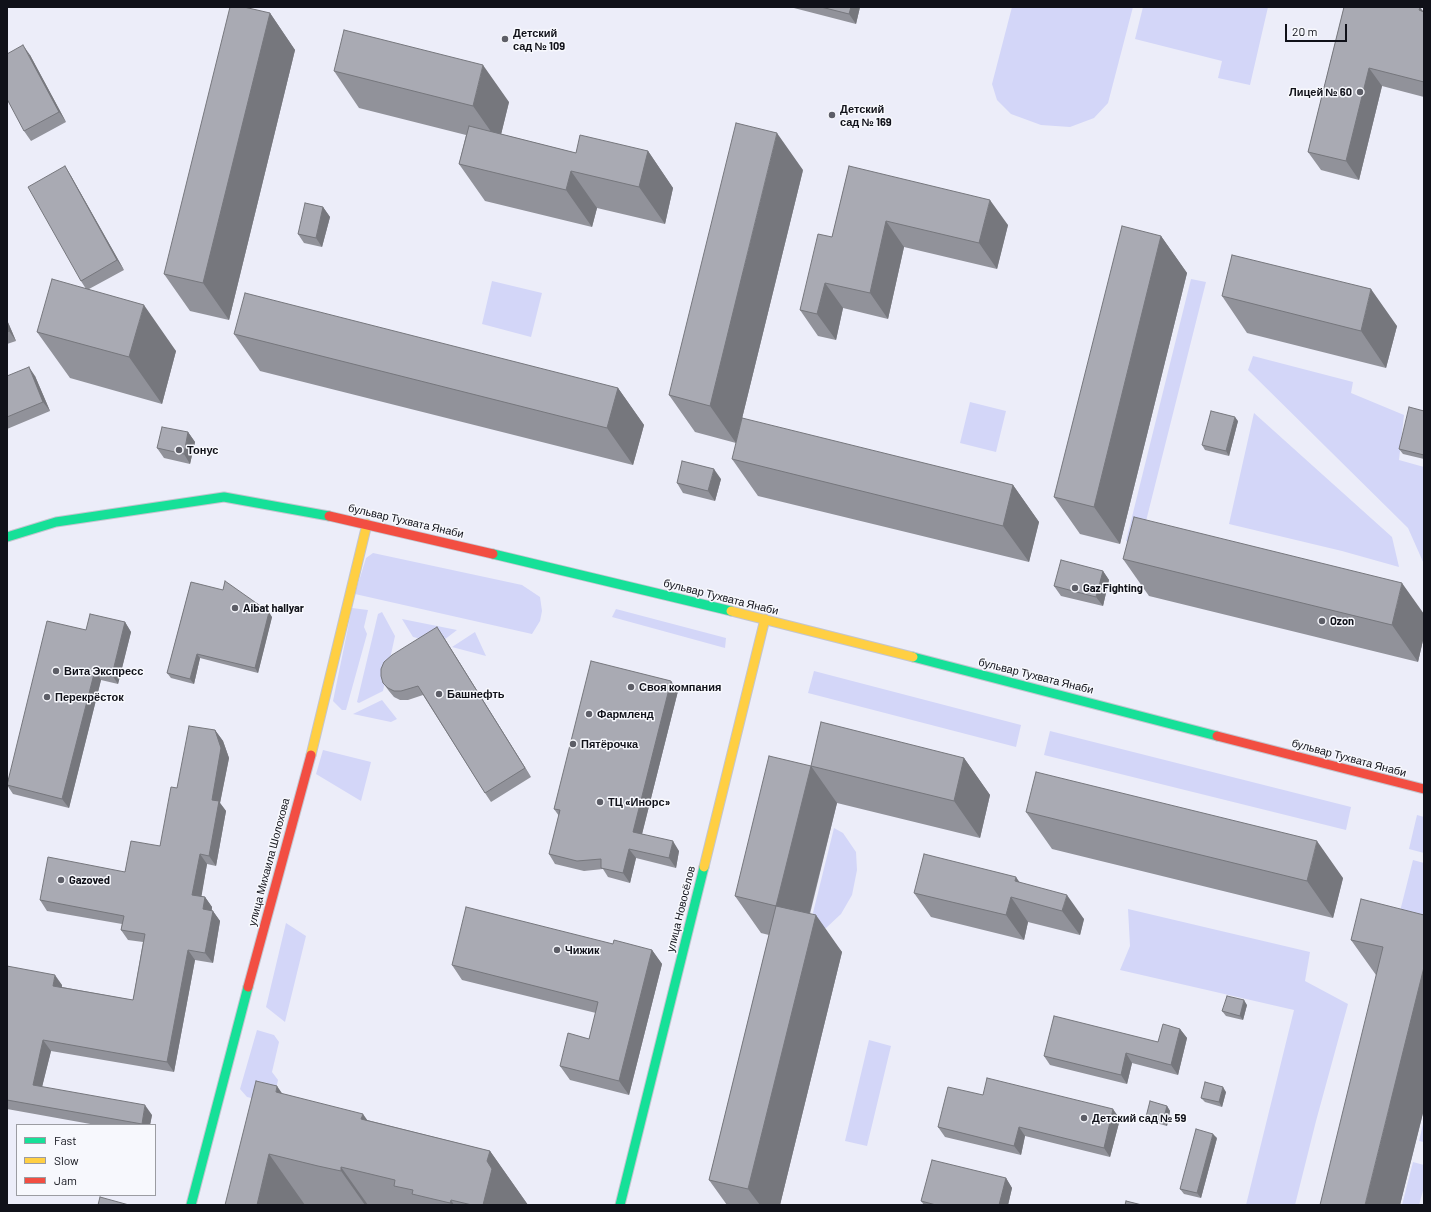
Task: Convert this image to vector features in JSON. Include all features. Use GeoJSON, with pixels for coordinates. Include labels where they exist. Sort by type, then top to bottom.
{"type":"FeatureCollection","features":[{"type":"Feature","properties":{"kind":"main road","name":"бульвар Тухвата Янаби"},"geometry":{"type":"LineString","coordinates":[[7,537],[56,522],[224,497],[335,516],[765,619],[1424,789]]}},
{"type":"Feature","properties":{"kind":"main road","name":"улица Михаила Шолохова"},"geometry":{"type":"LineString","coordinates":[[191,1205],[320,716],[366,524]]}},
{"type":"Feature","properties":{"kind":"main road","name":"улица Новосёлов"},"geometry":{"type":"LineString","coordinates":[[621,1205],[765,619]]}},
{"type":"Feature","properties":{"kind":"shaded area"},"geometry":{"type":"Polygon","coordinates":[[[1012,7],[1133,7],[1108,103],[1094,118],[1070,127],[1041,125],[1011,114],[997,100],[992,84],[1012,7]]]}},
{"type":"Feature","properties":{"kind":"shaded area"},"geometry":{"type":"Polygon","coordinates":[[[1143,7],[1268,7],[1250,85],[1218,78],[1222,61],[1135,39],[1143,7]]]}},
{"type":"Feature","properties":{"kind":"shaded area"},"geometry":{"type":"Polygon","coordinates":[[[1191,279],[1206,282],[1140,545],[1126,541],[1191,279]]]}},
{"type":"Feature","properties":{"kind":"shaded area"},"geometry":{"type":"Polygon","coordinates":[[[492,281],[542,293],[531,337],[482,324],[492,281]]]}},
{"type":"Feature","properties":{"kind":"shaded area"},"geometry":{"type":"Polygon","coordinates":[[[1253,356],[1353,382],[1351,393],[1404,415],[1399,460],[1424,467],[1424,564],[1408,528],[1248,370],[1253,356]]]}},
{"type":"Feature","properties":{"kind":"shaded area"},"geometry":{"type":"Polygon","coordinates":[[[970,402],[1006,411],[996,452],[960,443],[970,402]]]}},
{"type":"Feature","properties":{"kind":"shaded area"},"geometry":{"type":"Polygon","coordinates":[[[1254,413],[1392,537],[1399,567],[1342,551],[1229,524],[1254,413]]]}},
{"type":"Feature","properties":{"kind":"shaded area"},"geometry":{"type":"Polygon","coordinates":[[[373,553],[522,585],[540,597],[542,611],[540,621],[532,634],[355,594],[366,558],[373,553]]]}},
{"type":"Feature","properties":{"kind":"shaded area"},"geometry":{"type":"Polygon","coordinates":[[[352,608],[368,610],[364,627],[367,634],[346,710],[342,710],[333,701],[352,608]]]}},
{"type":"Feature","properties":{"kind":"shaded area"},"geometry":{"type":"Polygon","coordinates":[[[616,609],[726,638],[725,648],[612,617],[616,609]]]}},
{"type":"Feature","properties":{"kind":"shaded area"},"geometry":{"type":"Polygon","coordinates":[[[382,612],[395,636],[383,691],[359,703],[357,702],[378,614],[382,612]]]}},
{"type":"Feature","properties":{"kind":"shaded area"},"geometry":{"type":"Polygon","coordinates":[[[402,619],[457,630],[440,643],[413,637],[402,619]]]}},
{"type":"Feature","properties":{"kind":"shaded area"},"geometry":{"type":"Polygon","coordinates":[[[475,632],[486,656],[452,647],[475,632]]]}},
{"type":"Feature","properties":{"kind":"shaded area"},"geometry":{"type":"Polygon","coordinates":[[[814,671],[1021,725],[1016,747],[808,693],[814,671]]]}},
{"type":"Feature","properties":{"kind":"shaded area"},"geometry":{"type":"Polygon","coordinates":[[[382,700],[397,719],[391,722],[353,714],[382,700]]]}},
{"type":"Feature","properties":{"kind":"shaded area"},"geometry":{"type":"Polygon","coordinates":[[[1050,731],[1351,807],[1346,830],[1044,755],[1050,731]]]}},
{"type":"Feature","properties":{"kind":"shaded area"},"geometry":{"type":"Polygon","coordinates":[[[323,750],[371,762],[361,801],[316,774],[323,750]]]}},
{"type":"Feature","properties":{"kind":"shaded area"},"geometry":{"type":"Polygon","coordinates":[[[1417,815],[1424,817],[1424,853],[1409,849],[1417,815]]]}},
{"type":"Feature","properties":{"kind":"shaded area"},"geometry":{"type":"Polygon","coordinates":[[[834,828],[843,833],[856,852],[857,870],[852,895],[841,914],[826,928],[809,929],[834,828]]]}},
{"type":"Feature","properties":{"kind":"shaded area"},"geometry":{"type":"Polygon","coordinates":[[[1413,860],[1424,863],[1424,938],[1395,931],[1413,860]]]}},
{"type":"Feature","properties":{"kind":"shaded area"},"geometry":{"type":"Polygon","coordinates":[[[1128,909],[1310,952],[1305,981],[1348,1004],[1295,1205],[1246,1205],[1294,1010],[1120,970],[1130,946],[1128,909]]]}},
{"type":"Feature","properties":{"kind":"shaded area"},"geometry":{"type":"Polygon","coordinates":[[[286,923],[306,936],[285,1022],[266,1007],[286,923]]]}},
{"type":"Feature","properties":{"kind":"shaded area"},"geometry":{"type":"Polygon","coordinates":[[[257,1030],[274,1035],[279,1042],[272,1072],[278,1080],[273,1103],[247,1097],[240,1089],[257,1030]]]}},
{"type":"Feature","properties":{"kind":"shaded area"},"geometry":{"type":"Polygon","coordinates":[[[869,1040],[891,1046],[867,1146],[845,1141],[869,1040]]]}},
{"type":"Feature","properties":{"kind":"shaded area"},"geometry":{"type":"Polygon","coordinates":[[[1424,1120],[1424,1142],[1419,1141],[1424,1120]]]}},
{"type":"Feature","properties":{"kind":"shaded area"},"geometry":{"type":"Polygon","coordinates":[[[1413,1162],[1424,1165],[1424,1187],[1419,1205],[1402,1205],[1413,1162]]]}},
{"type":"Feature","properties":{"kind":"building"},"geometry":{"type":"Polygon","coordinates":[[[230,7],[244,7],[270,13],[203,283],[164,274],[230,7]]]}},
{"type":"Feature","properties":{"kind":"building"},"geometry":{"type":"Polygon","coordinates":[[[821,7],[851,7],[849,14],[821,7]]]}},
{"type":"Feature","properties":{"kind":"building","name":"Лицей № 60"},"geometry":{"type":"Polygon","coordinates":[[[1344,7],[1420,7],[1419,10],[1424,12],[1424,82],[1369,68],[1346,161],[1308,152],[1344,7]]]}},
{"type":"Feature","properties":{"kind":"building"},"geometry":{"type":"Polygon","coordinates":[[[344,30],[483,65],[473,106],[334,71],[344,30]]]}},
{"type":"Feature","properties":{"kind":"building"},"geometry":{"type":"Polygon","coordinates":[[[23,45],[59,112],[24,131],[7,99],[7,54],[23,45]]]}},
{"type":"Feature","properties":{"kind":"building"},"geometry":{"type":"Polygon","coordinates":[[[736,123],[777,133],[710,406],[669,395],[736,123]]]}},
{"type":"Feature","properties":{"kind":"building"},"geometry":{"type":"Polygon","coordinates":[[[469,126],[576,153],[580,135],[648,151],[639,187],[571,171],[566,190],[459,164],[469,126]]]}},
{"type":"Feature","properties":{"kind":"building"},"geometry":{"type":"Polygon","coordinates":[[[65,166],[117,260],[81,281],[28,187],[65,166]]]}},
{"type":"Feature","properties":{"kind":"building"},"geometry":{"type":"Polygon","coordinates":[[[849,166],[990,200],[979,243],[886,221],[870,293],[825,283],[817,314],[800,310],[818,234],[832,237],[849,166]]]}},
{"type":"Feature","properties":{"kind":"building"},"geometry":{"type":"Polygon","coordinates":[[[305,203],[323,207],[316,238],[298,234],[305,203]]]}},
{"type":"Feature","properties":{"kind":"building"},"geometry":{"type":"Polygon","coordinates":[[[1122,226],[1161,236],[1094,507],[1054,497],[1122,226]]]}},
{"type":"Feature","properties":{"kind":"building"},"geometry":{"type":"Polygon","coordinates":[[[1232,255],[1371,289],[1361,331],[1222,296],[1232,255]]]}},
{"type":"Feature","properties":{"kind":"building"},"geometry":{"type":"Polygon","coordinates":[[[52,279],[144,305],[129,357],[37,332],[52,279]]]}},
{"type":"Feature","properties":{"kind":"building"},"geometry":{"type":"Polygon","coordinates":[[[245,293],[618,388],[607,428],[234,334],[245,293]]]}},
{"type":"Feature","properties":{"kind":"building"},"geometry":{"type":"Polygon","coordinates":[[[29,367],[43,402],[7,417],[7,376],[29,367]]]}},
{"type":"Feature","properties":{"kind":"building"},"geometry":{"type":"Polygon","coordinates":[[[1409,407],[1424,411],[1424,455],[1399,449],[1409,407]]]}},
{"type":"Feature","properties":{"kind":"building"},"geometry":{"type":"Polygon","coordinates":[[[1211,411],[1235,417],[1226,451],[1202,445],[1211,411]]]}},
{"type":"Feature","properties":{"kind":"building"},"geometry":{"type":"Polygon","coordinates":[[[742,418],[1013,485],[1003,526],[732,459],[742,418]]]}},
{"type":"Feature","properties":{"kind":"building"},"geometry":{"type":"Polygon","coordinates":[[[162,427],[188,432],[184,454],[157,448],[162,427]]]}},
{"type":"Feature","properties":{"kind":"building"},"geometry":{"type":"Polygon","coordinates":[[[682,461],[714,469],[708,491],[677,483],[682,461]]]}},
{"type":"Feature","properties":{"kind":"building"},"geometry":{"type":"Polygon","coordinates":[[[1134,517],[1402,583],[1392,625],[1123,559],[1134,517]]]}},
{"type":"Feature","properties":{"kind":"building"},"geometry":{"type":"Polygon","coordinates":[[[1061,560],[1103,571],[1096,597],[1054,586],[1061,560]]]}},
{"type":"Feature","properties":{"kind":"building"},"geometry":{"type":"Polygon","coordinates":[[[225,581],[269,612],[255,668],[197,654],[190,679],[167,673],[191,582],[223,590],[225,581]]]}},
{"type":"Feature","properties":{"kind":"building"},"geometry":{"type":"Polygon","coordinates":[[[90,614],[125,622],[112,675],[95,670],[62,799],[7,785],[47,621],[86,630],[90,614]]]}},
{"type":"Feature","properties":{"kind":"building"},"geometry":{"type":"Polygon","coordinates":[[[437,627],[525,768],[485,793],[418,686],[401,691],[394,691],[383,683],[381,669],[384,662],[392,655],[437,627]]]}},
{"type":"Feature","properties":{"kind":"building"},"geometry":{"type":"Polygon","coordinates":[[[591,661],[671,681],[633,832],[673,841],[669,858],[629,849],[623,873],[601,868],[601,859],[577,861],[549,854],[560,810],[554,809],[591,661]]]}},
{"type":"Feature","properties":{"kind":"building"},"geometry":{"type":"Polygon","coordinates":[[[821,722],[964,758],[954,801],[811,766],[821,722]]]}},
{"type":"Feature","properties":{"kind":"building"},"geometry":{"type":"Polygon","coordinates":[[[189,726],[215,730],[221,748],[212,800],[219,801],[209,856],[200,854],[192,895],[205,897],[203,909],[213,911],[205,953],[188,950],[167,1062],[43,1040],[33,1085],[145,1105],[142,1124],[7,1100],[7,966],[55,975],[53,986],[133,1000],[145,934],[121,930],[124,916],[40,900],[48,857],[125,872],[131,841],[160,846],[171,787],[177,788],[189,726]]]}},
{"type":"Feature","properties":{"kind":"building"},"geometry":{"type":"Polygon","coordinates":[[[769,756],[811,766],[776,906],[735,896],[769,756]]]}},
{"type":"Feature","properties":{"kind":"building"},"geometry":{"type":"Polygon","coordinates":[[[1036,772],[1317,841],[1307,881],[1026,812],[1036,772]]]}},
{"type":"Feature","properties":{"kind":"building"},"geometry":{"type":"Polygon","coordinates":[[[924,854],[1016,877],[1015,881],[1067,895],[1062,911],[1011,897],[1006,915],[914,893],[924,854]]]}},
{"type":"Feature","properties":{"kind":"building"},"geometry":{"type":"Polygon","coordinates":[[[1361,899],[1424,915],[1424,967],[1365,1205],[1320,1205],[1383,947],[1351,940],[1361,899]]]}},
{"type":"Feature","properties":{"kind":"building"},"geometry":{"type":"Polygon","coordinates":[[[776,906],[816,915],[748,1189],[709,1180],[776,906]]]}},
{"type":"Feature","properties":{"kind":"building"},"geometry":{"type":"Polygon","coordinates":[[[466,907],[613,944],[614,940],[652,950],[619,1081],[560,1066],[568,1033],[589,1039],[598,1002],[452,965],[466,907]]]}},
{"type":"Feature","properties":{"kind":"building"},"geometry":{"type":"Polygon","coordinates":[[[1227,996],[1244,1000],[1240,1016],[1222,1011],[1227,996]]]}},
{"type":"Feature","properties":{"kind":"building"},"geometry":{"type":"Polygon","coordinates":[[[1054,1016],[1158,1042],[1163,1024],[1180,1029],[1171,1065],[1126,1053],[1121,1075],[1044,1056],[1054,1016]]]}},
{"type":"Feature","properties":{"kind":"building"},"geometry":{"type":"Polygon","coordinates":[[[987,1078],[1113,1109],[1104,1148],[1019,1127],[1014,1146],[938,1127],[948,1087],[983,1095],[987,1078]]]}},
{"type":"Feature","properties":{"kind":"building"},"geometry":{"type":"Polygon","coordinates":[[[256,1081],[277,1086],[276,1092],[363,1114],[361,1119],[490,1151],[487,1161],[492,1169],[483,1205],[472,1205],[451,1200],[450,1203],[412,1194],[413,1190],[394,1186],[395,1180],[341,1167],[341,1171],[269,1154],[257,1205],[225,1205],[256,1081]]]}},
{"type":"Feature","properties":{"kind":"building"},"geometry":{"type":"Polygon","coordinates":[[[1205,1082],[1223,1087],[1219,1102],[1201,1098],[1205,1082]]]}},
{"type":"Feature","properties":{"kind":"building"},"geometry":{"type":"Polygon","coordinates":[[[1150,1101],[1167,1106],[1163,1121],[1146,1117],[1150,1101]]]}},
{"type":"Feature","properties":{"kind":"building"},"geometry":{"type":"Polygon","coordinates":[[[1196,1129],[1213,1134],[1197,1193],[1180,1189],[1196,1129]]]}},
{"type":"Feature","properties":{"kind":"building"},"geometry":{"type":"Polygon","coordinates":[[[932,1160],[1006,1178],[999,1205],[936,1205],[921,1201],[932,1160]]]}},
{"type":"Feature","properties":{"kind":"building"},"geometry":{"type":"Polygon","coordinates":[[[100,1197],[129,1205],[98,1205],[100,1197]]]}},
{"type":"Feature","properties":{"kind":"building"},"geometry":{"type":"Polygon","coordinates":[[[1126,1201],[1142,1205],[1125,1205],[1126,1201]]]}},
{"type":"Feature","properties":{"kind":"traffic: fast"},"geometry":{"type":"LineString","coordinates":[[7,537],[56,522],[224,497],[329,516]]}},
{"type":"Feature","properties":{"kind":"traffic: fast"},"geometry":{"type":"LineString","coordinates":[[493,554],[731,611]]}},
{"type":"Feature","properties":{"kind":"traffic: fast"},"geometry":{"type":"LineString","coordinates":[[913,657],[1217,736]]}},
{"type":"Feature","properties":{"kind":"traffic: fast"},"geometry":{"type":"LineString","coordinates":[[620,1205],[704,867]]}},
{"type":"Feature","properties":{"kind":"traffic: fast"},"geometry":{"type":"LineString","coordinates":[[191,1205],[248,987]]}},
{"type":"Feature","properties":{"kind":"traffic: slow"},"geometry":{"type":"LineString","coordinates":[[311,755],[367,524]]}},
{"type":"Feature","properties":{"kind":"traffic: slow"},"geometry":{"type":"LineString","coordinates":[[731,611],[913,657]]}},
{"type":"Feature","properties":{"kind":"traffic: slow"},"geometry":{"type":"LineString","coordinates":[[704,867],[765,619]]}},
{"type":"Feature","properties":{"kind":"traffic: jam"},"geometry":{"type":"LineString","coordinates":[[329,516],[493,554]]}},
{"type":"Feature","properties":{"kind":"traffic: jam"},"geometry":{"type":"LineString","coordinates":[[1217,736],[1424,789]]}},
{"type":"Feature","properties":{"kind":"traffic: jam"},"geometry":{"type":"LineString","coordinates":[[248,987],[311,755]]}},
{"type":"Feature","properties":{"kind":"place","name":"Детский сад № 109"},"geometry":{"type":"Point","coordinates":[505,39]}},
{"type":"Feature","properties":{"kind":"place","name":"Лицей № 60"},"geometry":{"type":"Point","coordinates":[1360,92]}},
{"type":"Feature","properties":{"kind":"place","name":"Детский сад № 169"},"geometry":{"type":"Point","coordinates":[832,115]}},
{"type":"Feature","properties":{"kind":"place","name":"Тонус"},"geometry":{"type":"Point","coordinates":[179,450]}},
{"type":"Feature","properties":{"kind":"place","name":"Gaz Fighting"},"geometry":{"type":"Point","coordinates":[1075,588]}},
{"type":"Feature","properties":{"kind":"place","name":"Aibat hallyar"},"geometry":{"type":"Point","coordinates":[235,608]}},
{"type":"Feature","properties":{"kind":"place","name":"Ozon"},"geometry":{"type":"Point","coordinates":[1322,621]}},
{"type":"Feature","properties":{"kind":"place","name":"Вита Экспресс"},"geometry":{"type":"Point","coordinates":[56,671]}},
{"type":"Feature","properties":{"kind":"place","name":"Своя компания"},"geometry":{"type":"Point","coordinates":[631,687]}},
{"type":"Feature","properties":{"kind":"place","name":"Башнефть"},"geometry":{"type":"Point","coordinates":[439,694]}},
{"type":"Feature","properties":{"kind":"place","name":"Перекрёсток"},"geometry":{"type":"Point","coordinates":[47,697]}},
{"type":"Feature","properties":{"kind":"place","name":"Фармленд"},"geometry":{"type":"Point","coordinates":[589,714]}},
{"type":"Feature","properties":{"kind":"place","name":"Пятёрочка"},"geometry":{"type":"Point","coordinates":[573,744]}},
{"type":"Feature","properties":{"kind":"place","name":"ТЦ «Инорс»"},"geometry":{"type":"Point","coordinates":[600,802]}},
{"type":"Feature","properties":{"kind":"place","name":"Gazoved"},"geometry":{"type":"Point","coordinates":[61,880]}},
{"type":"Feature","properties":{"kind":"place","name":"Чижик"},"geometry":{"type":"Point","coordinates":[557,950]}},
{"type":"Feature","properties":{"kind":"place","name":"Детский сад № 59"},"geometry":{"type":"Point","coordinates":[1084,1118]}}]}
